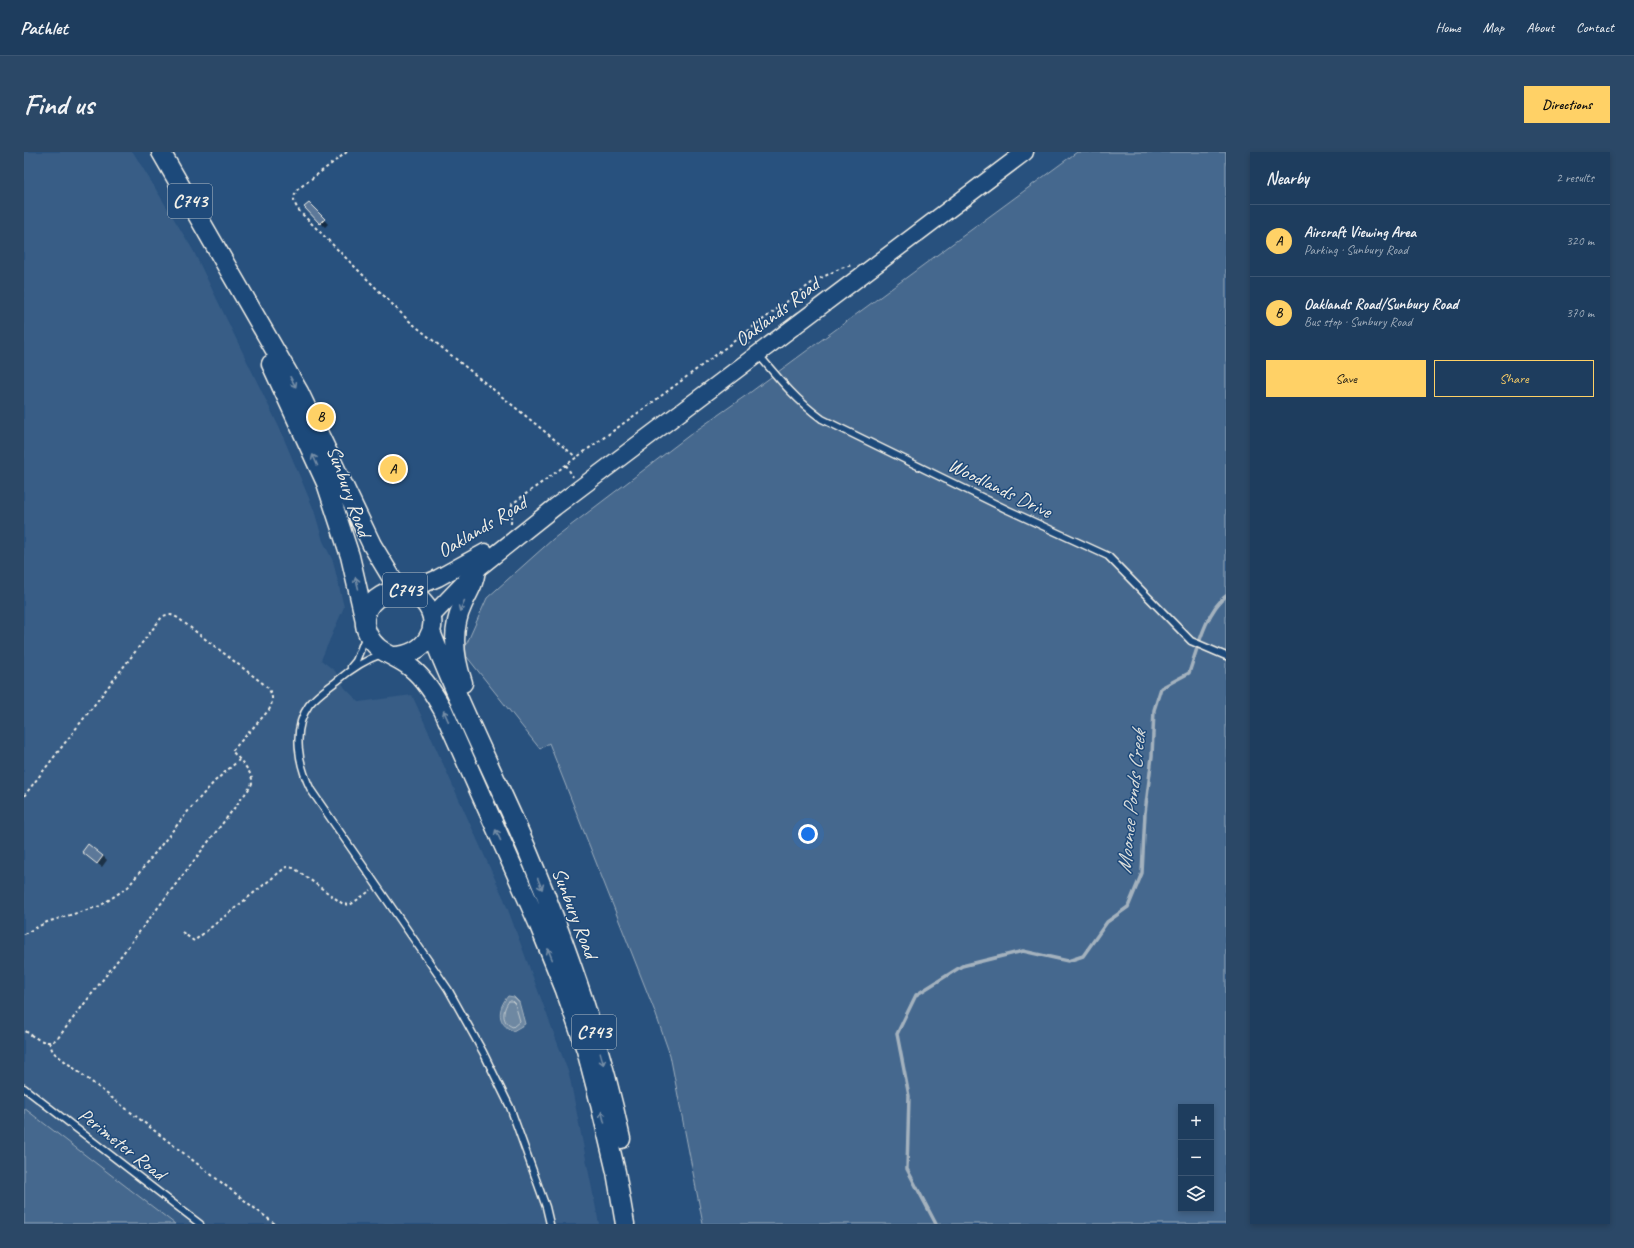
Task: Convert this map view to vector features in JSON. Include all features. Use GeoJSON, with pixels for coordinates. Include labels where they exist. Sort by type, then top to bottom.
{"type":"FeatureCollection","features":[{"type":"Feature","properties":{"kind":"main road","name":"Sunbury Road"},"geometry":{"type":"LineString","coordinates":[[161,152],[299,392],[378,556],[405,590]]}},
{"type":"Feature","properties":{"kind":"main road","name":"Oaklands Road"},"geometry":{"type":"LineString","coordinates":[[405,590],[473,566],[555,507],[1025,152]]}},
{"type":"Feature","properties":{"kind":"main road","name":"Sunbury Road"},"geometry":{"type":"LineString","coordinates":[[218,251],[326,484],[350,556],[366,627]]}},
{"type":"Feature","properties":{"kind":"main road","name":"Oaklands Road"},"geometry":{"type":"LineString","coordinates":[[431,624],[473,566],[512,535],[555,507]]}},
{"type":"Feature","properties":{"kind":"main road"},"geometry":{"type":"LineString","coordinates":[[473,566],[474,582],[458,615],[455,639],[457,664],[498,766],[526,848]]}},
{"type":"Feature","properties":{"kind":"main road","name":"C743"},"geometry":{"type":"LineString","coordinates":[[405,590],[423,601],[431,624],[427,641],[416,651],[402,656],[389,655],[374,645],[366,627],[368,610],[373,601],[381,595],[391,591],[405,590]]}},
{"type":"Feature","properties":{"kind":"main road","name":"Sunbury Road"},"geometry":{"type":"LineString","coordinates":[[431,624],[526,848],[572,967],[610,1086],[627,1166],[636,1224]]}},
{"type":"Feature","properties":{"kind":"main road","name":"Sunbury Road"},"geometry":{"type":"LineString","coordinates":[[389,655],[411,668],[426,682],[443,710],[538,923],[565,990],[586,1050],[611,1151],[625,1224]]}},
{"type":"Feature","properties":{"kind":"lane","name":"Woodlands Drive"},"geometry":{"type":"LineString","coordinates":[[757,353],[786,389],[802,404],[822,418],[1008,510],[1108,556],[1191,641],[1226,656]]}},
{"type":"Feature","properties":{"kind":"lane"},"geometry":{"type":"LineString","coordinates":[[347,672],[356,661],[366,627]]}},
{"type":"Feature","properties":{"kind":"lane"},"geometry":{"type":"LineString","coordinates":[[389,655],[367,660],[347,672],[316,697],[308,706],[302,723],[299,742],[300,762],[311,790],[378,885],[448,989],[483,1052],[510,1107],[546,1207],[550,1224]]}},
{"type":"Feature","properties":{"kind":"lane","name":"Perimeter Road"},"geometry":{"type":"LineString","coordinates":[[24,1088],[200,1224]]}},
{"type":"Feature","properties":{"kind":"path"},"geometry":{"type":"LineString","coordinates":[[347,152],[298,189],[293,196],[294,204],[301,213],[408,320],[576,457]]}},
{"type":"Feature","properties":{"kind":"path"},"geometry":{"type":"LineString","coordinates":[[512,535],[512,504],[654,402],[812,282],[841,268],[856,264]]}},
{"type":"Feature","properties":{"kind":"path"},"geometry":{"type":"LineString","coordinates":[[24,796],[162,617],[166,615],[172,615],[178,618],[270,690],[273,697],[269,710],[232,751],[252,779],[252,784],[245,794],[58,1038],[49,1042],[39,1040],[24,1030]]}},
{"type":"Feature","properties":{"kind":"path"},"geometry":{"type":"LineString","coordinates":[[24,934],[48,922],[100,906],[128,887],[214,781],[239,760]]}},
{"type":"Feature","properties":{"kind":"path"},"geometry":{"type":"LineString","coordinates":[[182,932],[194,941],[286,867],[294,868],[343,904],[350,905],[378,885]]}},
{"type":"Feature","properties":{"kind":"path"},"geometry":{"type":"LineString","coordinates":[[49,1042],[53,1052],[275,1224]]}},
{"type":"Feature","properties":{"kind":"shaded area"},"geometry":{"type":"Polygon","coordinates":[[[24,152],[133,152],[193,250],[279,427],[314,510],[323,541],[333,561],[344,607],[321,660],[335,671],[345,688],[359,702],[412,695],[504,899],[569,1074],[599,1224],[24,1224],[24,152]]]}},
{"type":"Feature","properties":{"kind":"shaded area"},"geometry":{"type":"Polygon","coordinates":[[[1077,152],[1226,152],[1226,1224],[703,1224],[670,1055],[655,1012],[549,743],[540,749],[463,652],[487,598],[553,539],[691,434],[748,394],[1077,152]]]}},
{"type":"Feature","properties":{"kind":"shaded area"},"geometry":{"type":"Polygon","coordinates":[[[24,1108],[175,1224],[24,1224],[24,1108]]]}},
{"type":"Feature","properties":{"kind":"water"},"geometry":{"type":"Polygon","coordinates":[[[508,996],[514,997],[519,1002],[525,1024],[513,1031],[504,1024],[500,1016],[504,1001],[508,996]]]}},
{"type":"Feature","properties":{"kind":"building"},"geometry":{"type":"Polygon","coordinates":[[[309,203],[325,219],[320,224],[304,207],[309,203]]]}},
{"type":"Feature","properties":{"kind":"building"},"geometry":{"type":"Polygon","coordinates":[[[88,844],[103,856],[97,864],[82,852],[88,844]]]}},
{"type":"Feature","properties":{"kind":"waterway","name":"Moonee Ponds Creek"},"geometry":{"type":"LineString","coordinates":[[936,1224],[907,1169],[909,1096],[897,1034],[916,995],[962,966],[1023,951],[1068,961],[1083,956],[1107,922],[1128,907],[1142,873],[1145,813],[1152,756],[1154,710],[1161,688],[1189,673],[1199,642],[1208,621],[1213,611],[1226,596]]}},
{"type":"Feature","properties":{"kind":"place","name":"Oaklands Road/Sunbury Road"},"geometry":{"type":"Point","coordinates":[321,417]}},
{"type":"Feature","properties":{"kind":"place","name":"Aircraft Viewing Area"},"geometry":{"type":"Point","coordinates":[393,469]}}]}
